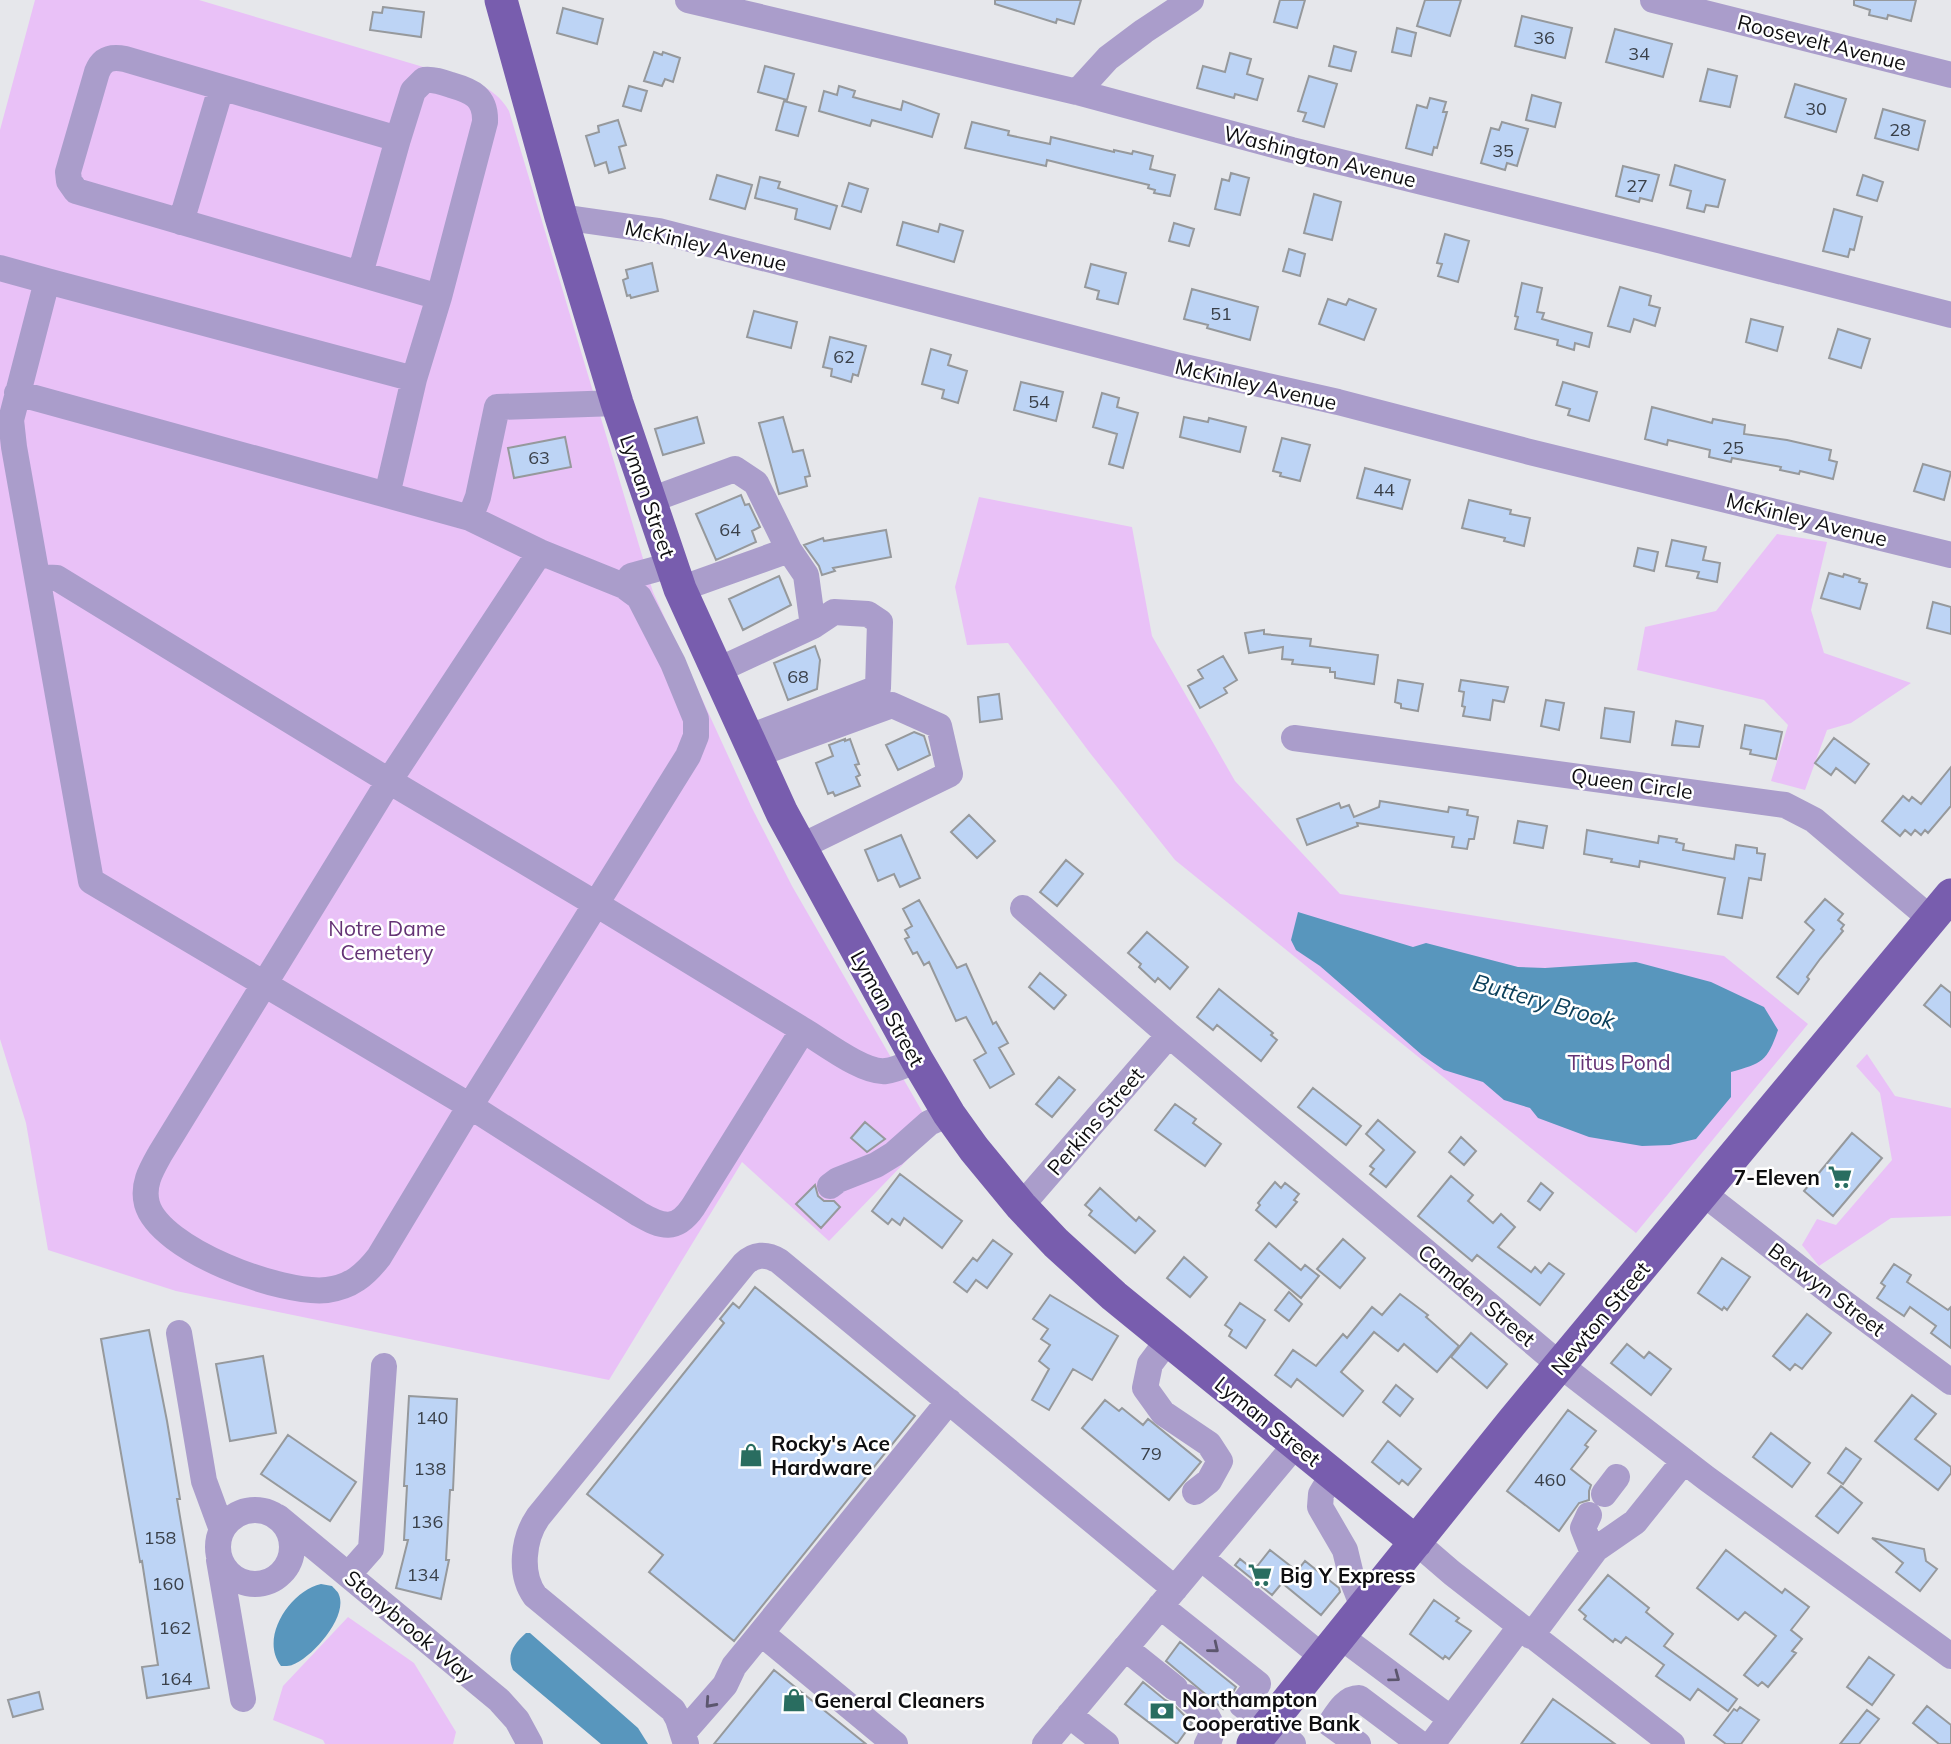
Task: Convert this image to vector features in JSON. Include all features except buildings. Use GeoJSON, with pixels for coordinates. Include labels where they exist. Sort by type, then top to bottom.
{"type":"FeatureCollection","features":[{"type":"Feature","properties":{"kind":"main road","name":"Lyman Street"},"geometry":{"type":"LineString","coordinates":[[501,0],[561,217],[617,403],[675,577],[751,747],[800,847],[949,1114],[1021,1206],[1065,1252],[1168,1340],[1416,1542]]}},
{"type":"Feature","properties":{"kind":"main road","name":"Newton Street"},"geometry":{"type":"LineString","coordinates":[[1271,1738],[1331,1646],[1560,1365],[1941,907]]}},
{"type":"Feature","properties":{"kind":"street","name":"Washington Avenue"},"geometry":{"type":"LineString","coordinates":[[688,0],[1077,92],[1292,150],[1951,315]]}},
{"type":"Feature","properties":{"kind":"street"},"geometry":{"type":"LineString","coordinates":[[1077,92],[1108,58],[1191,0]]}},
{"type":"Feature","properties":{"kind":"street","name":"Roosevelt Avenue"},"geometry":{"type":"LineString","coordinates":[[1653,0],[1951,75]]}},
{"type":"Feature","properties":{"kind":"street"},"geometry":{"type":"LineString","coordinates":[[398,139],[112,58],[102,63],[97,72],[68,172],[69,181],[76,191],[82,193],[439,297]]}},
{"type":"Feature","properties":{"kind":"street"},"geometry":{"type":"LineString","coordinates":[[360,274],[413,91],[424,80],[434,80],[470,90],[483,103],[484,126],[439,297],[414,379],[387,495]]}},
{"type":"Feature","properties":{"kind":"street"},"geometry":{"type":"LineString","coordinates":[[181,222],[221,88]]}},
{"type":"Feature","properties":{"kind":"street","name":"McKinley Avenue"},"geometry":{"type":"LineString","coordinates":[[561,217],[659,231],[1154,360],[1338,402],[1951,555]]}},
{"type":"Feature","properties":{"kind":"street"},"geometry":{"type":"LineString","coordinates":[[0,268],[414,379]]}},
{"type":"Feature","properties":{"kind":"street"},"geometry":{"type":"LineString","coordinates":[[47,281],[11,420],[91,881],[470,1107],[639,1214],[660,1224],[672,1225],[687,1216],[803,1030]]}},
{"type":"Feature","properties":{"kind":"street"},"geometry":{"type":"LineString","coordinates":[[17,393],[470,518],[540,552],[624,586],[639,597],[673,663],[696,719],[696,736],[688,756],[379,1256],[364,1276],[328,1290],[309,1290],[265,1282],[220,1264],[163,1230],[152,1217],[146,1202],[148,1174],[389,781],[540,552]]}},
{"type":"Feature","properties":{"kind":"street"},"geometry":{"type":"LineString","coordinates":[[470,518],[478,498],[497,407],[617,403]]}},
{"type":"Feature","properties":{"kind":"street"},"geometry":{"type":"LineString","coordinates":[[648,500],[735,469],[756,483],[789,550],[806,575],[813,626]]}},
{"type":"Feature","properties":{"kind":"street"},"geometry":{"type":"LineString","coordinates":[[624,586],[631,576],[675,577],[789,550]]}},
{"type":"Feature","properties":{"kind":"street"},"geometry":{"type":"LineString","coordinates":[[38,577],[57,579],[861,1065],[877,1071],[886,1071],[917,1060]]}},
{"type":"Feature","properties":{"kind":"street"},"geometry":{"type":"LineString","coordinates":[[716,671],[813,626],[834,612],[868,614],[880,622],[877,688],[751,747]]}},
{"type":"Feature","properties":{"kind":"street"},"geometry":{"type":"LineString","coordinates":[[751,747],[892,705],[939,726],[950,774],[800,847]]}},
{"type":"Feature","properties":{"kind":"street","name":"Queen Circle"},"geometry":{"type":"LineString","coordinates":[[1294,738],[1785,805],[1814,820],[1941,907]]}},
{"type":"Feature","properties":{"kind":"street","name":"Camden Street"},"geometry":{"type":"LineString","coordinates":[[1023,908],[1560,1365],[1684,1461],[1951,1656]]}},
{"type":"Feature","properties":{"kind":"street","name":"Perkins Street"},"geometry":{"type":"LineString","coordinates":[[1021,1206],[1169,1035]]}},
{"type":"Feature","properties":{"kind":"street"},"geometry":{"type":"LineString","coordinates":[[830,1186],[838,1180],[877,1165],[894,1154],[929,1123],[949,1114]]}},
{"type":"Feature","properties":{"kind":"street","name":"Berwyn Street"},"geometry":{"type":"LineString","coordinates":[[1704,1194],[1951,1382]]}},
{"type":"Feature","properties":{"kind":"street"},"geometry":{"type":"LineString","coordinates":[[684,1738],[677,1716],[668,1705],[542,1604],[532,1592],[526,1577],[525,1562],[530,1532],[538,1517],[746,1262],[757,1256],[770,1256],[948,1401],[1168,1597],[1258,1684],[1242,1705],[1271,1738]]}},
{"type":"Feature","properties":{"kind":"street"},"geometry":{"type":"LineString","coordinates":[[179,1333],[204,1481],[220,1540],[226,1571],[238,1580],[252,1584],[274,1580],[285,1570],[292,1550],[291,1535],[278,1517],[265,1511],[251,1510],[237,1514],[220,1540],[243,1699]]}},
{"type":"Feature","properties":{"kind":"street"},"geometry":{"type":"LineString","coordinates":[[1168,1340],[1150,1364],[1145,1388],[1163,1413],[1209,1444],[1220,1461],[1209,1481],[1195,1492]]}},
{"type":"Feature","properties":{"kind":"street"},"geometry":{"type":"LineString","coordinates":[[348,1575],[371,1549],[384,1366]]}},
{"type":"Feature","properties":{"kind":"street"},"geometry":{"type":"LineString","coordinates":[[684,1738],[725,1685],[732,1670],[948,1401]]}},
{"type":"Feature","properties":{"kind":"street"},"geometry":{"type":"LineString","coordinates":[[1045,1744],[1296,1444]]}},
{"type":"Feature","properties":{"kind":"street"},"geometry":{"type":"LineString","coordinates":[[1432,1744],[1593,1553],[1604,1542],[1635,1522],[1684,1461]]}},
{"type":"Feature","properties":{"kind":"street"},"geometry":{"type":"LineString","coordinates":[[1333,1474],[1321,1494],[1320,1507],[1345,1550],[1363,1607]]}},
{"type":"Feature","properties":{"kind":"street"},"geometry":{"type":"LineString","coordinates":[[1593,1553],[1583,1528],[1604,1495]]}},
{"type":"Feature","properties":{"kind":"street","name":"Stonybrook Way"},"geometry":{"type":"LineString","coordinates":[[278,1517],[499,1700],[517,1720],[530,1744]]}},
{"type":"Feature","properties":{"kind":"street","name":"Lyman Street"},"geometry":{"type":"LineString","coordinates":[[1416,1542],[1672,1744]]}},
{"type":"Feature","properties":{"kind":"street"},"geometry":{"type":"LineString","coordinates":[[1200,1558],[1331,1646],[1451,1719]]}},
{"type":"Feature","properties":{"kind":"street"},"geometry":{"type":"LineString","coordinates":[[761,1633],[895,1744]]}},
{"type":"Feature","properties":{"kind":"street"},"geometry":{"type":"LineString","coordinates":[[1125,1648],[1203,1710],[1212,1728],[1207,1744]]}},
{"type":"Feature","properties":{"kind":"street"},"geometry":{"type":"LineString","coordinates":[[1358,1744],[1330,1724],[1348,1700],[1354,1698],[1359,1698],[1420,1744]]}},
{"type":"Feature","properties":{"kind":"street"},"geometry":{"type":"LineString","coordinates":[[1069,1715],[1106,1744]]}},
{"type":"Feature","properties":{"kind":"green space","name":"Notre Dame Cemetery"},"geometry":{"type":"Polygon","coordinates":[[[35,0],[199,0],[477,83],[503,102],[509,111],[653,592],[752,808],[792,886],[934,1132],[829,1241],[742,1162],[609,1380],[176,1291],[48,1250],[26,1123],[0,1039],[0,130],[35,0]]]}},
{"type":"Feature","properties":{"kind":"green space","name":"Titus Pond"},"geometry":{"type":"Polygon","coordinates":[[[979,497],[1132,527],[1152,636],[1235,781],[1340,894],[1724,956],[1808,1024],[1636,1233],[1175,860],[1090,753],[1008,643],[967,645],[955,587],[979,497]]]}},
{"type":"Feature","properties":{"kind":"green space"},"geometry":{"type":"Polygon","coordinates":[[[1777,534],[1827,542],[1811,610],[1824,653],[1911,683],[1851,723],[1827,730],[1805,790],[1771,781],[1788,725],[1764,700],[1637,670],[1645,627],[1716,611],[1777,534]]]}},
{"type":"Feature","properties":{"kind":"green space"},"geometry":{"type":"Polygon","coordinates":[[[1867,1054],[1895,1096],[1951,1108],[1951,1216],[1891,1218],[1819,1266],[1802,1245],[1817,1219],[1836,1225],[1892,1160],[1880,1093],[1856,1066],[1867,1054]]]}},
{"type":"Feature","properties":{"kind":"green space"},"geometry":{"type":"Polygon","coordinates":[[[348,1617],[414,1663],[456,1732],[453,1744],[325,1744],[323,1740],[273,1720],[283,1686],[348,1617]]]}},
{"type":"Feature","properties":{"kind":"water","name":"Titus Pond"},"geometry":{"type":"Polygon","coordinates":[[[1298,912],[1413,947],[1426,943],[1518,967],[1545,968],[1636,962],[1711,982],[1764,1007],[1778,1030],[1762,1060],[1731,1072],[1731,1097],[1696,1139],[1670,1145],[1642,1146],[1589,1137],[1538,1118],[1530,1108],[1504,1100],[1483,1082],[1444,1070],[1422,1055],[1320,966],[1296,950],[1291,940],[1298,912]]]}},
{"type":"Feature","properties":{"kind":"water"},"geometry":{"type":"Polygon","coordinates":[[[321,1584],[332,1586],[339,1595],[338,1614],[333,1625],[309,1654],[292,1665],[281,1666],[275,1655],[274,1642],[281,1617],[299,1596],[309,1588],[321,1584]]]}},
{"type":"Feature","properties":{"kind":"water"},"geometry":{"type":"Polygon","coordinates":[[[526,1633],[530,1633],[638,1728],[648,1744],[601,1744],[513,1670],[510,1659],[512,1650],[526,1633]]]}},
{"type":"Feature","properties":{"kind":"place","name":"7-Eleven"},"geometry":{"type":"Point","coordinates":[1840,1177]}},
{"type":"Feature","properties":{"kind":"place","name":"Rocky's Ace Hardware"},"geometry":{"type":"Point","coordinates":[751,1455]}},
{"type":"Feature","properties":{"kind":"place","name":"Big Y Express"},"geometry":{"type":"Point","coordinates":[1260,1575]}},
{"type":"Feature","properties":{"kind":"place","name":"General Cleaners"},"geometry":{"type":"Point","coordinates":[794,1700]}},
{"type":"Feature","properties":{"kind":"place","name":"Northampton Cooperative Bank"},"geometry":{"type":"Point","coordinates":[1162,1711]}},
{"type":"Feature","properties":{"kind":"water label","name":"Buttery Brook"},"geometry":{"type":"Point","coordinates":[1544,1001]}}]}
